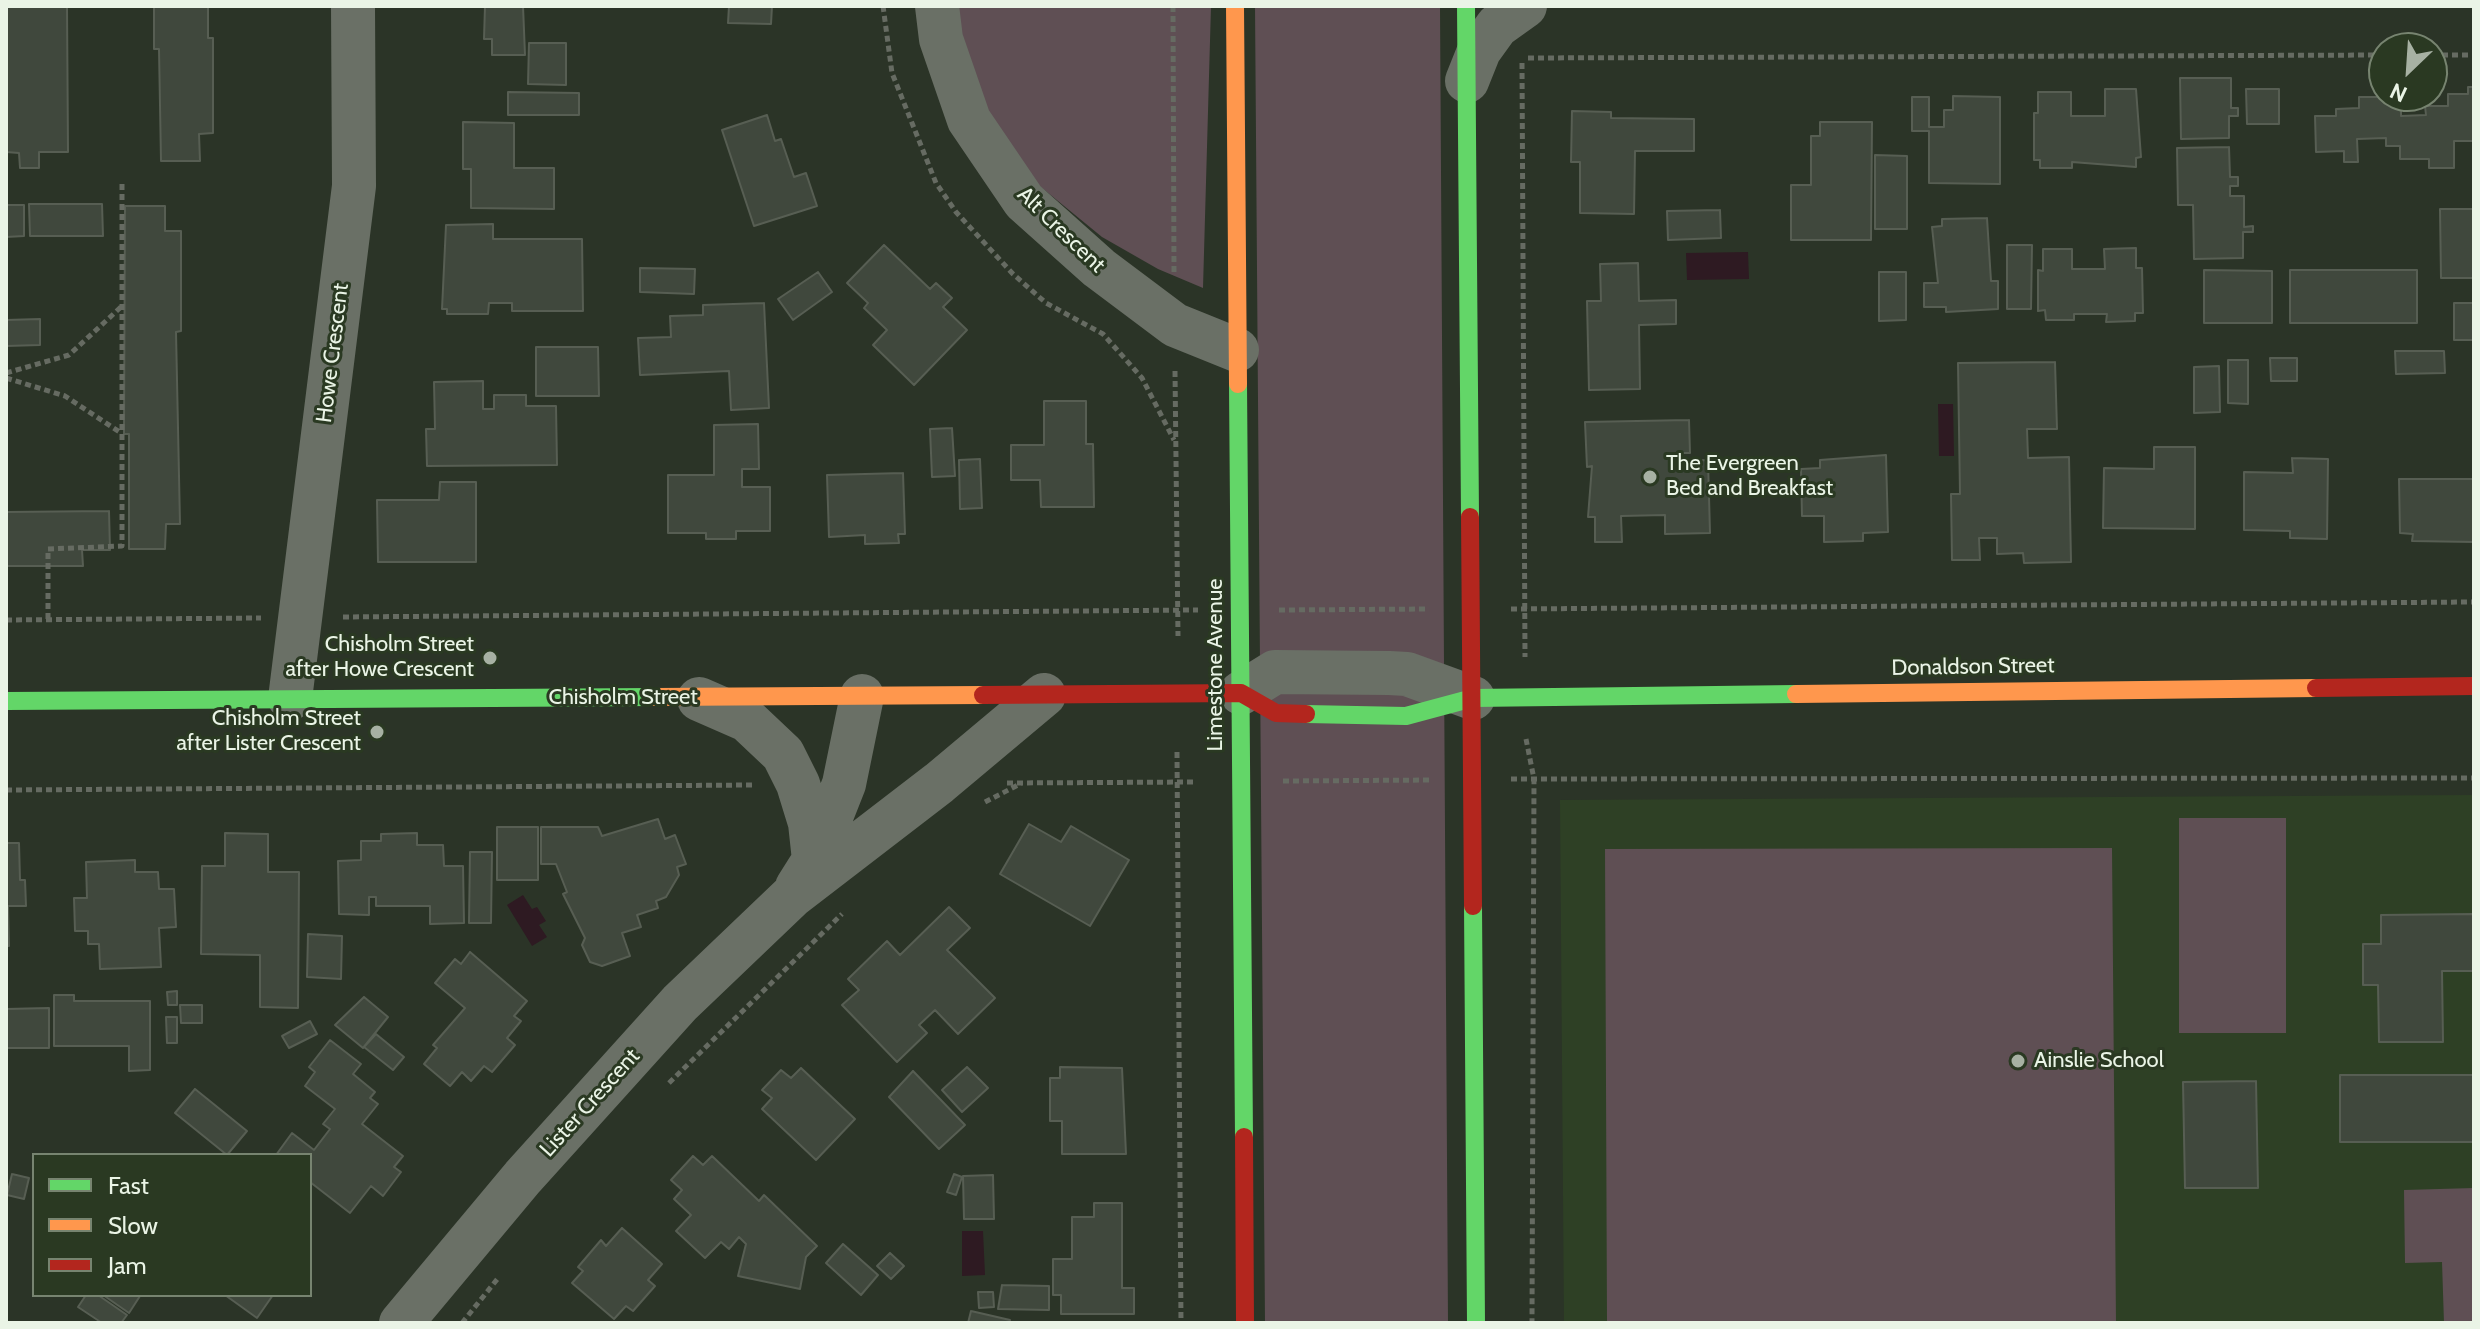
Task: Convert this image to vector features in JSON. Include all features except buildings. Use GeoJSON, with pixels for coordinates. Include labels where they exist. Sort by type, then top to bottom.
{"type":"FeatureCollection","features":[{"type":"Feature","properties":{"kind":"main road","name":"Limestone Avenue"},"geometry":{"type":"LineString","coordinates":[[1235,6],[1245,1323]]}},
{"type":"Feature","properties":{"kind":"main road"},"geometry":{"type":"LineString","coordinates":[[1466,6],[1476,1323]]}},
{"type":"Feature","properties":{"kind":"main road","name":"Donaldson Street"},"geometry":{"type":"LineString","coordinates":[[1473,698],[2474,686]]}},
{"type":"Feature","properties":{"kind":"main road","name":"Chisholm Street"},"geometry":{"type":"LineString","coordinates":[[6,701],[699,699],[1241,693]]}},
{"type":"Feature","properties":{"kind":"street","name":"Howe Crescent"},"geometry":{"type":"LineString","coordinates":[[290,699],[354,186],[353,6]]}},
{"type":"Feature","properties":{"kind":"street","name":"Alt Crescent"},"geometry":{"type":"LineString","coordinates":[[937,6],[941,39],[969,120],[1024,201],[1099,268],[1175,325],[1237,350]]}},
{"type":"Feature","properties":{"kind":"street"},"geometry":{"type":"LineString","coordinates":[[1467,81],[1479,51],[1497,26],[1525,6]]}},
{"type":"Feature","properties":{"kind":"street"},"geometry":{"type":"LineString","coordinates":[[1241,693],[1275,672],[1389,673],[1407,674],[1473,698]]}},
{"type":"Feature","properties":{"kind":"street","name":"Lister Crescent"},"geometry":{"type":"LineString","coordinates":[[401,1323],[523,1177],[680,1003],[792,896],[939,783],[1044,695]]}},
{"type":"Feature","properties":{"kind":"street","name":"Lister Crescent"},"geometry":{"type":"LineString","coordinates":[[792,896],[814,860],[844,784],[862,696]]}},
{"type":"Feature","properties":{"kind":"street"},"geometry":{"type":"LineString","coordinates":[[699,699],[747,720],[783,754],[798,784],[810,823],[814,860]]}},
{"type":"Feature","properties":{"kind":"path"},"geometry":{"type":"LineString","coordinates":[[1525,649],[1528,609],[1522,58],[2368,55]]}},
{"type":"Feature","properties":{"kind":"path"},"geometry":{"type":"LineString","coordinates":[[2448,55],[2474,55]]}},
{"type":"Feature","properties":{"kind":"path"},"geometry":{"type":"LineString","coordinates":[[48,619],[48,549],[122,546],[122,183]]}},
{"type":"Feature","properties":{"kind":"path"},"geometry":{"type":"LineString","coordinates":[[6,375],[69,355],[122,306]]}},
{"type":"Feature","properties":{"kind":"path"},"geometry":{"type":"LineString","coordinates":[[6,375],[65,396],[122,433]]}},
{"type":"Feature","properties":{"kind":"path"},"geometry":{"type":"LineString","coordinates":[[1528,609],[2474,602]]}},
{"type":"Feature","properties":{"kind":"path"},"geometry":{"type":"LineString","coordinates":[[1271,610],[1442,609]]}},
{"type":"Feature","properties":{"kind":"path"},"geometry":{"type":"LineString","coordinates":[[1178,610],[1178,636]]}},
{"type":"Feature","properties":{"kind":"path"},"geometry":{"type":"LineString","coordinates":[[6,620],[1198,610]]}},
{"type":"Feature","properties":{"kind":"path"},"geometry":{"type":"LineString","coordinates":[[1526,739],[1534,779],[1532,1323]]}},
{"type":"Feature","properties":{"kind":"path"},"geometry":{"type":"LineString","coordinates":[[1177,752],[1181,1323]]}},
{"type":"Feature","properties":{"kind":"path"},"geometry":{"type":"LineString","coordinates":[[1504,779],[2474,778]]}},
{"type":"Feature","properties":{"kind":"path"},"geometry":{"type":"LineString","coordinates":[[1273,781],[1440,780]]}},
{"type":"Feature","properties":{"kind":"path"},"geometry":{"type":"LineString","coordinates":[[939,783],[1195,782]]}},
{"type":"Feature","properties":{"kind":"path"},"geometry":{"type":"LineString","coordinates":[[973,808],[1023,783]]}},
{"type":"Feature","properties":{"kind":"path"},"geometry":{"type":"LineString","coordinates":[[6,790],[798,784]]}},
{"type":"Feature","properties":{"kind":"path"},"geometry":{"type":"LineString","coordinates":[[665,1087],[853,904]]}},
{"type":"Feature","properties":{"kind":"path"},"geometry":{"type":"LineString","coordinates":[[462,1323],[506,1268]]}},
{"type":"Feature","properties":{"kind":"shaded area"},"geometry":{"type":"Polygon","coordinates":[[[946,6],[1211,6],[1203,288],[1158,269],[1102,237],[1036,183],[983,117],[946,6]]]}},
{"type":"Feature","properties":{"kind":"shaded area"},"geometry":{"type":"Polygon","coordinates":[[[1255,6],[1440,6],[1448,1323],[1265,1323],[1255,6]]]}},
{"type":"Feature","properties":{"kind":"shaded area"},"geometry":{"type":"Polygon","coordinates":[[[1748,252],[1749,279],[1687,280],[1686,253],[1748,252]]]}},
{"type":"Feature","properties":{"kind":"shaded area"},"geometry":{"type":"Polygon","coordinates":[[[1938,404],[1953,404],[1954,456],[1939,456],[1938,404]]]}},
{"type":"Feature","properties":{"kind":"shaded area","name":"Ainslie School"},"geometry":{"type":"Polygon","coordinates":[[[2474,795],[2474,1323],[1564,1323],[1560,800],[2474,795]]]}},
{"type":"Feature","properties":{"kind":"shaded area"},"geometry":{"type":"Polygon","coordinates":[[[2179,818],[2286,818],[2286,1033],[2179,1033],[2179,818]]]}},
{"type":"Feature","properties":{"kind":"shaded area"},"geometry":{"type":"Polygon","coordinates":[[[2112,848],[2116,1323],[1607,1323],[1605,849],[2112,848]]]}},
{"type":"Feature","properties":{"kind":"shaded area"},"geometry":{"type":"Polygon","coordinates":[[[523,895],[532,909],[537,907],[546,921],[539,925],[547,937],[532,946],[507,905],[523,895]]]}},
{"type":"Feature","properties":{"kind":"shaded area"},"geometry":{"type":"Polygon","coordinates":[[[2474,1188],[2474,1323],[2444,1323],[2442,1262],[2405,1263],[2404,1190],[2474,1188]]]}},
{"type":"Feature","properties":{"kind":"shaded area"},"geometry":{"type":"Polygon","coordinates":[[[962,1231],[983,1231],[985,1275],[962,1276],[962,1231]]]}},
{"type":"Feature","properties":{"kind":"traffic: fast"},"geometry":{"type":"LineString","coordinates":[[1466,6],[1470,517]]}},
{"type":"Feature","properties":{"kind":"traffic: fast"},"geometry":{"type":"LineString","coordinates":[[1238,384],[1244,1137]]}},
{"type":"Feature","properties":{"kind":"traffic: fast"},"geometry":{"type":"LineString","coordinates":[[1306,714],[1406,716],[1473,698],[1796,694]]}},
{"type":"Feature","properties":{"kind":"traffic: fast"},"geometry":{"type":"LineString","coordinates":[[6,701],[654,697]]}},
{"type":"Feature","properties":{"kind":"traffic: fast"},"geometry":{"type":"LineString","coordinates":[[1473,906],[1476,1323]]}},
{"type":"Feature","properties":{"kind":"traffic: slow"},"geometry":{"type":"LineString","coordinates":[[1235,6],[1238,384]]}},
{"type":"Feature","properties":{"kind":"traffic: slow"},"geometry":{"type":"LineString","coordinates":[[1796,694],[2316,688]]}},
{"type":"Feature","properties":{"kind":"traffic: slow"},"geometry":{"type":"LineString","coordinates":[[654,697],[983,695]]}},
{"type":"Feature","properties":{"kind":"traffic: jam"},"geometry":{"type":"LineString","coordinates":[[1470,517],[1473,906]]}},
{"type":"Feature","properties":{"kind":"traffic: jam"},"geometry":{"type":"LineString","coordinates":[[2316,688],[2474,686]]}},
{"type":"Feature","properties":{"kind":"traffic: jam"},"geometry":{"type":"LineString","coordinates":[[983,695],[1241,693],[1276,713],[1306,714]]}},
{"type":"Feature","properties":{"kind":"traffic: jam"},"geometry":{"type":"LineString","coordinates":[[1244,1137],[1245,1323]]}},
{"type":"Feature","properties":{"kind":"place","name":"The Evergreen Bed and Breakfast"},"geometry":{"type":"Point","coordinates":[1650,477]}},
{"type":"Feature","properties":{"kind":"place","name":"Chisholm Street after Howe Crescent"},"geometry":{"type":"Point","coordinates":[490,658]}},
{"type":"Feature","properties":{"kind":"place","name":"Chisholm Street after Lister Crescent"},"geometry":{"type":"Point","coordinates":[377,732]}},
{"type":"Feature","properties":{"kind":"place","name":"Ainslie School"},"geometry":{"type":"Point","coordinates":[2018,1061]}}]}
